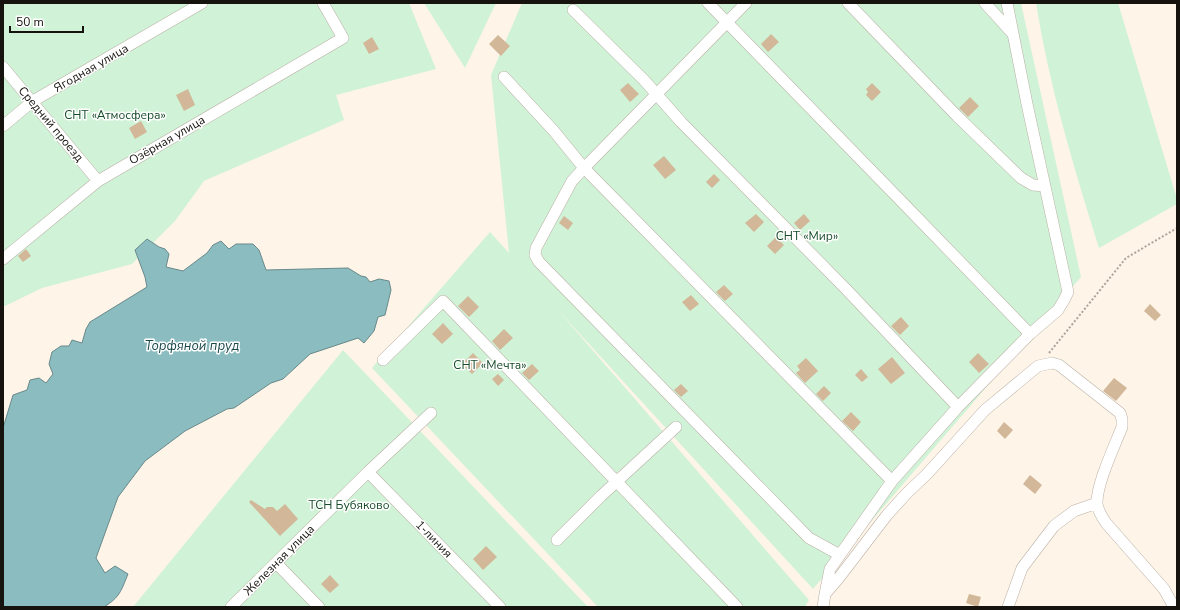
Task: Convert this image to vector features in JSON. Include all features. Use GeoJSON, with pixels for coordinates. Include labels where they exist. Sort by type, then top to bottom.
{"type":"FeatureCollection","features":[{"type":"Feature","properties":{"kind":"street","name":"Ягодная улица"},"geometry":{"type":"LineString","coordinates":[[3,126],[33,101],[202,3]]}},
{"type":"Feature","properties":{"kind":"street","name":"Озёрная улица"},"geometry":{"type":"LineString","coordinates":[[3,259],[98,181],[343,38],[323,3]]}},
{"type":"Feature","properties":{"kind":"street"},"geometry":{"type":"LineString","coordinates":[[708,3],[1030,334]]}},
{"type":"Feature","properties":{"kind":"street"},"geometry":{"type":"LineString","coordinates":[[746,3],[572,181],[536,248],[535,255],[539,262],[809,538],[840,555]]}},
{"type":"Feature","properties":{"kind":"street"},"geometry":{"type":"LineString","coordinates":[[848,3],[957,116],[1021,178],[1033,185],[1045,186]]}},
{"type":"Feature","properties":{"kind":"street"},"geometry":{"type":"LineString","coordinates":[[985,3],[1014,34]]}},
{"type":"Feature","properties":{"kind":"street"},"geometry":{"type":"LineString","coordinates":[[823,607],[830,569],[892,482],[958,407],[1030,334],[1058,310],[1068,292],[1007,3]]}},
{"type":"Feature","properties":{"kind":"street"},"geometry":{"type":"LineString","coordinates":[[573,10],[644,80],[682,122],[839,282],[958,407]]}},
{"type":"Feature","properties":{"kind":"street","name":"Средний проезд"},"geometry":{"type":"LineString","coordinates":[[3,67],[33,101],[98,181]]}},
{"type":"Feature","properties":{"kind":"street"},"geometry":{"type":"LineString","coordinates":[[504,77],[553,130],[584,168],[892,482]]}},
{"type":"Feature","properties":{"kind":"street"},"geometry":{"type":"LineString","coordinates":[[383,360],[443,301],[737,607]]}},
{"type":"Feature","properties":{"kind":"street"},"geometry":{"type":"LineString","coordinates":[[825,594],[886,515],[907,492],[927,474],[985,410],[1038,366],[1052,362],[1059,365],[1120,413],[1122,427],[1099,489],[1097,503],[1099,513],[1164,589],[1174,607]]}},
{"type":"Feature","properties":{"kind":"street","name":"Железная улица"},"geometry":{"type":"LineString","coordinates":[[231,607],[368,472],[431,413]]}},
{"type":"Feature","properties":{"kind":"street"},"geometry":{"type":"LineString","coordinates":[[557,540],[601,496],[676,428]]}},
{"type":"Feature","properties":{"kind":"street","name":"1-линия"},"geometry":{"type":"LineString","coordinates":[[368,472],[500,607]]}},
{"type":"Feature","properties":{"kind":"street"},"geometry":{"type":"LineString","coordinates":[[1008,607],[1022,568],[1054,526],[1074,511],[1097,503]]}},
{"type":"Feature","properties":{"kind":"street"},"geometry":{"type":"LineString","coordinates":[[276,563],[319,607]]}},
{"type":"Feature","properties":{"kind":"path"},"geometry":{"type":"LineString","coordinates":[[1038,366],[1126,258],[1177,228]]}},
{"type":"Feature","properties":{"kind":"green space","name":"СНТ «Атмосфера»"},"geometry":{"type":"Polygon","coordinates":[[[3,3],[409,3],[436,69],[336,95],[344,120],[204,181],[175,221],[132,264],[42,288],[3,307],[3,3]]]}},
{"type":"Feature","properties":{"kind":"green space"},"geometry":{"type":"Polygon","coordinates":[[[424,3],[496,3],[465,68],[424,3]]]}},
{"type":"Feature","properties":{"kind":"green space","name":"СНТ «Мир»"},"geometry":{"type":"Polygon","coordinates":[[[522,3],[1021,3],[1081,277],[813,589],[557,309],[809,600],[805,607],[598,607],[372,368],[490,232],[509,253],[491,75],[522,3]]]}},
{"type":"Feature","properties":{"kind":"green space"},"geometry":{"type":"Polygon","coordinates":[[[1036,3],[1118,3],[1177,199],[1177,204],[1099,248],[1055,96],[1041,34],[1036,3]]]}},
{"type":"Feature","properties":{"kind":"green space","name":"ТСН Бубяково"},"geometry":{"type":"Polygon","coordinates":[[[343,350],[588,607],[133,607],[343,350]]]}},
{"type":"Feature","properties":{"kind":"water","name":"Торфяной пруд"},"geometry":{"type":"Polygon","coordinates":[[[147,239],[165,249],[169,254],[166,267],[183,271],[207,253],[213,245],[221,241],[229,249],[236,244],[253,244],[259,250],[266,270],[348,268],[361,276],[366,277],[370,282],[379,279],[389,281],[391,290],[385,315],[378,317],[374,331],[364,343],[358,338],[310,354],[283,379],[271,383],[234,408],[227,409],[185,431],[145,461],[118,497],[96,558],[105,573],[115,566],[128,574],[124,585],[114,600],[104,607],[3,607],[3,428],[13,395],[27,390],[30,380],[39,378],[46,383],[53,374],[49,364],[52,352],[61,346],[69,346],[72,340],[82,343],[86,329],[90,322],[147,287],[135,250],[147,239]]]}},
{"type":"Feature","properties":{"kind":"building"},"geometry":{"type":"Polygon","coordinates":[[[771,34],[779,42],[768,52],[761,44],[771,34]]]}},
{"type":"Feature","properties":{"kind":"building"},"geometry":{"type":"Polygon","coordinates":[[[498,35],[510,46],[501,56],[489,44],[498,35]]]}},
{"type":"Feature","properties":{"kind":"building"},"geometry":{"type":"Polygon","coordinates":[[[372,37],[379,49],[369,54],[363,43],[372,37]]]}},
{"type":"Feature","properties":{"kind":"building"},"geometry":{"type":"Polygon","coordinates":[[[628,83],[639,94],[630,102],[620,90],[628,83]]]}},
{"type":"Feature","properties":{"kind":"building"},"geometry":{"type":"Polygon","coordinates":[[[872,83],[881,92],[872,101],[866,95],[868,92],[866,89],[872,83]]]}},
{"type":"Feature","properties":{"kind":"building"},"geometry":{"type":"Polygon","coordinates":[[[188,89],[195,105],[184,111],[176,95],[188,89]]]}},
{"type":"Feature","properties":{"kind":"building"},"geometry":{"type":"Polygon","coordinates":[[[970,97],[979,106],[968,117],[959,108],[970,97]]]}},
{"type":"Feature","properties":{"kind":"building"},"geometry":{"type":"Polygon","coordinates":[[[141,121],[147,132],[135,139],[129,128],[141,121]]]}},
{"type":"Feature","properties":{"kind":"building"},"geometry":{"type":"Polygon","coordinates":[[[664,156],[676,170],[665,179],[653,165],[664,156]]]}},
{"type":"Feature","properties":{"kind":"building"},"geometry":{"type":"Polygon","coordinates":[[[714,174],[720,180],[712,188],[706,182],[714,174]]]}},
{"type":"Feature","properties":{"kind":"building"},"geometry":{"type":"Polygon","coordinates":[[[756,214],[764,222],[754,232],[745,223],[756,214]]]}},
{"type":"Feature","properties":{"kind":"building"},"geometry":{"type":"Polygon","coordinates":[[[804,214],[810,221],[800,230],[794,223],[804,214]]]}},
{"type":"Feature","properties":{"kind":"building"},"geometry":{"type":"Polygon","coordinates":[[[564,216],[573,223],[568,230],[559,223],[564,216]]]}},
{"type":"Feature","properties":{"kind":"building"},"geometry":{"type":"Polygon","coordinates":[[[776,237],[784,245],[775,254],[767,246],[776,237]]]}},
{"type":"Feature","properties":{"kind":"building"},"geometry":{"type":"Polygon","coordinates":[[[26,249],[31,256],[23,262],[18,256],[26,249]]]}},
{"type":"Feature","properties":{"kind":"building"},"geometry":{"type":"Polygon","coordinates":[[[724,285],[733,294],[725,301],[716,292],[724,285]]]}},
{"type":"Feature","properties":{"kind":"building"},"geometry":{"type":"Polygon","coordinates":[[[691,295],[699,304],[690,311],[682,302],[691,295]]]}},
{"type":"Feature","properties":{"kind":"building"},"geometry":{"type":"Polygon","coordinates":[[[468,296],[479,307],[469,317],[458,306],[468,296]]]}},
{"type":"Feature","properties":{"kind":"building"},"geometry":{"type":"Polygon","coordinates":[[[1150,304],[1161,315],[1155,321],[1144,311],[1150,304]]]}},
{"type":"Feature","properties":{"kind":"building"},"geometry":{"type":"Polygon","coordinates":[[[901,317],[909,326],[900,335],[891,326],[901,317]]]}},
{"type":"Feature","properties":{"kind":"building"},"geometry":{"type":"Polygon","coordinates":[[[443,323],[453,334],[442,344],[432,334],[443,323]]]}},
{"type":"Feature","properties":{"kind":"building"},"geometry":{"type":"Polygon","coordinates":[[[504,329],[513,338],[500,350],[492,341],[504,329]]]}},
{"type":"Feature","properties":{"kind":"building"},"geometry":{"type":"Polygon","coordinates":[[[473,353],[483,363],[472,374],[462,364],[473,353]]]}},
{"type":"Feature","properties":{"kind":"building"},"geometry":{"type":"Polygon","coordinates":[[[978,353],[989,364],[979,373],[969,362],[978,353]]]}},
{"type":"Feature","properties":{"kind":"building"},"geometry":{"type":"Polygon","coordinates":[[[892,357],[905,373],[891,384],[878,369],[892,357]]]}},
{"type":"Feature","properties":{"kind":"building"},"geometry":{"type":"Polygon","coordinates":[[[806,358],[818,371],[805,383],[796,373],[800,370],[797,366],[806,358]]]}},
{"type":"Feature","properties":{"kind":"building"},"geometry":{"type":"Polygon","coordinates":[[[532,364],[539,371],[529,380],[522,373],[532,364]]]}},
{"type":"Feature","properties":{"kind":"building"},"geometry":{"type":"Polygon","coordinates":[[[861,369],[868,377],[862,382],[855,375],[861,369]]]}},
{"type":"Feature","properties":{"kind":"building"},"geometry":{"type":"Polygon","coordinates":[[[498,374],[504,380],[498,386],[492,379],[498,374]]]}},
{"type":"Feature","properties":{"kind":"building"},"geometry":{"type":"Polygon","coordinates":[[[1114,378],[1127,388],[1116,401],[1103,391],[1114,378]]]}},
{"type":"Feature","properties":{"kind":"building"},"geometry":{"type":"Polygon","coordinates":[[[681,384],[688,391],[681,397],[674,390],[681,384]]]}},
{"type":"Feature","properties":{"kind":"building"},"geometry":{"type":"Polygon","coordinates":[[[824,386],[831,393],[823,401],[816,394],[824,386]]]}},
{"type":"Feature","properties":{"kind":"building"},"geometry":{"type":"Polygon","coordinates":[[[851,412],[861,422],[853,431],[842,421],[851,412]]]}},
{"type":"Feature","properties":{"kind":"building"},"geometry":{"type":"Polygon","coordinates":[[[1004,422],[1013,430],[1005,439],[997,431],[1004,422]]]}},
{"type":"Feature","properties":{"kind":"building"},"geometry":{"type":"Polygon","coordinates":[[[1030,475],[1042,485],[1035,494],[1023,484],[1030,475]]]}},
{"type":"Feature","properties":{"kind":"building"},"geometry":{"type":"Polygon","coordinates":[[[251,500],[265,509],[267,507],[273,507],[277,511],[285,504],[298,519],[280,536],[249,502],[251,500]]]}},
{"type":"Feature","properties":{"kind":"building"},"geometry":{"type":"Polygon","coordinates":[[[486,546],[497,557],[483,570],[473,559],[486,546]]]}},
{"type":"Feature","properties":{"kind":"building"},"geometry":{"type":"Polygon","coordinates":[[[330,575],[339,585],[330,593],[321,584],[330,575]]]}},
{"type":"Feature","properties":{"kind":"building"},"geometry":{"type":"Polygon","coordinates":[[[969,594],[981,597],[978,607],[966,603],[969,594]]]}},
{"type":"Feature","properties":{"kind":"park label","name":"СНТ «Мечта»"},"geometry":{"type":"Point","coordinates":[490,365]}}]}
